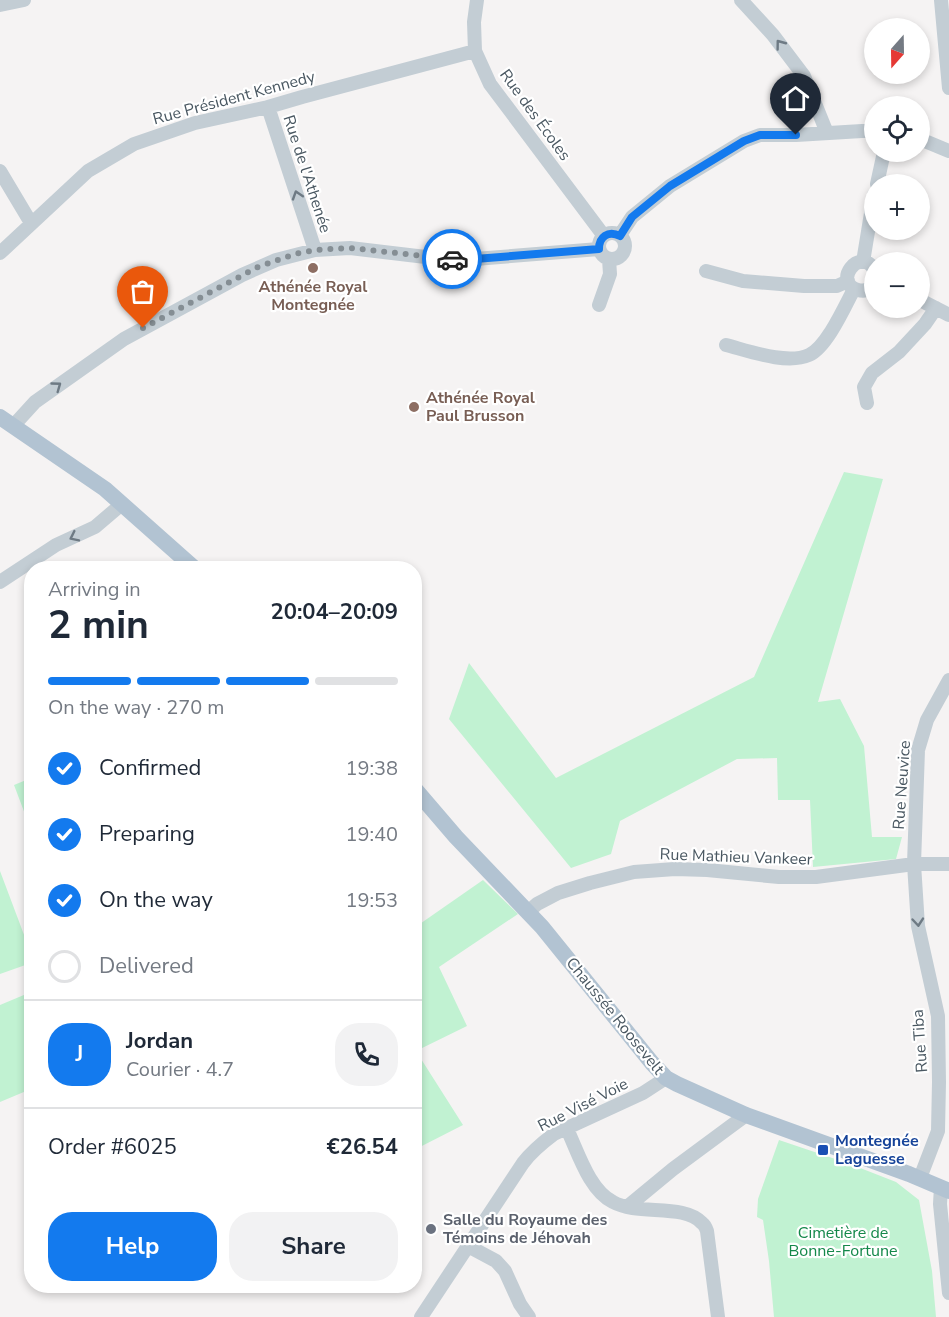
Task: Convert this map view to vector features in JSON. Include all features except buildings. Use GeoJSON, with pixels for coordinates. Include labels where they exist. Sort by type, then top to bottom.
{"type":"FeatureCollection","features":[{"type":"Feature","properties":{"kind":"main road"},"geometry":{"type":"LineString","coordinates":[[7,421],[105,489],[186,561]]}},
{"type":"Feature","properties":{"kind":"main road","name":"Chaussée Roosevelt"},"geometry":{"type":"LineString","coordinates":[[422,797],[582,974],[666,1078],[746,1115],[945,1189]]}},
{"type":"Feature","properties":{"kind":"street"},"geometry":{"type":"LineString","coordinates":[[0,5],[24,0]]}},
{"type":"Feature","properties":{"kind":"street","name":"Rue des Écoles"},"geometry":{"type":"LineString","coordinates":[[477,0],[474,22],[475,51],[490,84],[604,248]]}},
{"type":"Feature","properties":{"kind":"street"},"geometry":{"type":"LineString","coordinates":[[741,0],[773,34],[804,76],[826,133]]}},
{"type":"Feature","properties":{"kind":"street"},"geometry":{"type":"LineString","coordinates":[[941,0],[949,88]]}},
{"type":"Feature","properties":{"kind":"street","name":"Rue Président Kennedy"},"geometry":{"type":"LineString","coordinates":[[0,253],[88,171],[134,144],[195,123],[268,107],[475,51]]}},
{"type":"Feature","properties":{"kind":"street","name":"Rue de l'Athenée"},"geometry":{"type":"LineString","coordinates":[[268,107],[315,250]]}},
{"type":"Feature","properties":{"kind":"street"},"geometry":{"type":"LineString","coordinates":[[620,236],[632,217],[670,186],[744,141],[760,135],[864,131]]}},
{"type":"Feature","properties":{"kind":"street"},"geometry":{"type":"LineString","coordinates":[[930,143],[949,150]]}},
{"type":"Feature","properties":{"kind":"street"},"geometry":{"type":"LineString","coordinates":[[0,171],[31,223]]}},
{"type":"Feature","properties":{"kind":"street"},"geometry":{"type":"LineString","coordinates":[[7,421],[124,339],[258,267],[285,257],[315,250],[350,248],[475,259],[604,248],[615,259],[623,253],[625,244],[620,236],[612,233],[604,248],[610,274],[599,305]]}},
{"type":"Feature","properties":{"kind":"street"},"geometry":{"type":"LineString","coordinates":[[726,345],[765,355],[794,359],[811,354],[837,324],[851,285],[848,272],[854,264],[864,265]]}},
{"type":"Feature","properties":{"kind":"street"},"geometry":{"type":"LineString","coordinates":[[706,271],[743,281],[804,286],[851,285],[864,291]]}},
{"type":"Feature","properties":{"kind":"street"},"geometry":{"type":"LineString","coordinates":[[930,305],[949,315]]}},
{"type":"Feature","properties":{"kind":"street"},"geometry":{"type":"LineString","coordinates":[[867,403],[864,387],[872,373],[900,352],[936,308]]}},
{"type":"Feature","properties":{"kind":"street"},"geometry":{"type":"LineString","coordinates":[[32,561],[56,545],[95,527],[122,504]]}},
{"type":"Feature","properties":{"kind":"street"},"geometry":{"type":"LineString","coordinates":[[0,582],[24,566]]}},
{"type":"Feature","properties":{"kind":"street","name":"Rue Neuvice"},"geometry":{"type":"LineString","coordinates":[[914,864],[918,750],[927,720],[949,680]]}},
{"type":"Feature","properties":{"kind":"street","name":"Rue Mathieu Vankeer"},"geometry":{"type":"LineString","coordinates":[[528,912],[537,904],[558,893],[634,872],[675,869],[779,877],[816,877],[914,864],[949,864]]}},
{"type":"Feature","properties":{"kind":"street","name":"Rue Tiba"},"geometry":{"type":"LineString","coordinates":[[914,864],[918,930],[938,1016],[938,1131],[920,1178]]}},
{"type":"Feature","properties":{"kind":"street","name":"Rue Visé Voie"},"geometry":{"type":"LineString","coordinates":[[421,1317],[532,1152],[554,1134],[643,1093],[666,1078]]}},
{"type":"Feature","properties":{"kind":"street"},"geometry":{"type":"LineString","coordinates":[[627,1208],[673,1169],[746,1115]]}},
{"type":"Feature","properties":{"kind":"street"},"geometry":{"type":"LineString","coordinates":[[567,1129],[593,1185],[612,1202],[627,1208],[683,1212],[702,1222],[707,1231],[718,1317]]}},
{"type":"Feature","properties":{"kind":"street"},"geometry":{"type":"LineString","coordinates":[[945,1189],[940,1204],[949,1293]]}},
{"type":"Feature","properties":{"kind":"street"},"geometry":{"type":"LineString","coordinates":[[468,1245],[496,1261],[505,1271],[520,1304],[529,1317]]}},
{"type":"Feature","properties":{"kind":"green space"},"geometry":{"type":"Polygon","coordinates":[[[844,472],[883,479],[818,702],[840,699],[864,746],[872,837],[902,837],[896,859],[813,867],[810,800],[778,800],[777,758],[737,759],[620,821],[611,854],[571,868],[449,719],[469,663],[556,778],[754,677],[844,472]]]}},
{"type":"Feature","properties":{"kind":"green space"},"geometry":{"type":"Polygon","coordinates":[[[24,781],[24,811],[14,785],[24,781]]]}},
{"type":"Feature","properties":{"kind":"green space"},"geometry":{"type":"Polygon","coordinates":[[[0,871],[24,935],[24,965],[0,974],[0,871]]]}},
{"type":"Feature","properties":{"kind":"green space"},"geometry":{"type":"Polygon","coordinates":[[[483,880],[518,914],[439,967],[467,1026],[422,1048],[422,922],[483,880]]]}},
{"type":"Feature","properties":{"kind":"green space"},"geometry":{"type":"Polygon","coordinates":[[[24,995],[24,1092],[0,1102],[0,1005],[24,995]]]}},
{"type":"Feature","properties":{"kind":"green space"},"geometry":{"type":"Polygon","coordinates":[[[422,1060],[463,1125],[422,1146],[422,1060]]]}},
{"type":"Feature","properties":{"kind":"green space","name":"Cimetière de Bonne-Fortune"},"geometry":{"type":"Polygon","coordinates":[[[779,1140],[896,1182],[919,1200],[932,1271],[936,1317],[774,1317],[763,1220],[757,1217],[758,1199],[779,1140]]]}},
{"type":"Feature","properties":{"kind":"way so far"},"geometry":{"type":"LineString","coordinates":[[143,328],[258,267],[295,254],[315,250],[350,248],[452,259]]}},
{"type":"Feature","properties":{"kind":"place","name":"Athénée Royal Montegnée"},"geometry":{"type":"Point","coordinates":[313,268]}},
{"type":"Feature","properties":{"kind":"place","name":"Athénée Royal Paul Brusson"},"geometry":{"type":"Point","coordinates":[414,407]}},
{"type":"Feature","properties":{"kind":"place","name":"Montegnée Laguesse"},"geometry":{"type":"Point","coordinates":[823,1150]}},
{"type":"Feature","properties":{"kind":"place","name":"Salle du Royaume des Témoins de Jéhovah"},"geometry":{"type":"Point","coordinates":[431,1229]}},
{"type":"Feature","properties":{"kind":"route"},"geometry":{"type":"LineString","coordinates":[[452,259],[599,249],[604,236],[612,233],[620,236],[632,217],[670,186],[744,141],[760,135],[796,135]]}}]}
